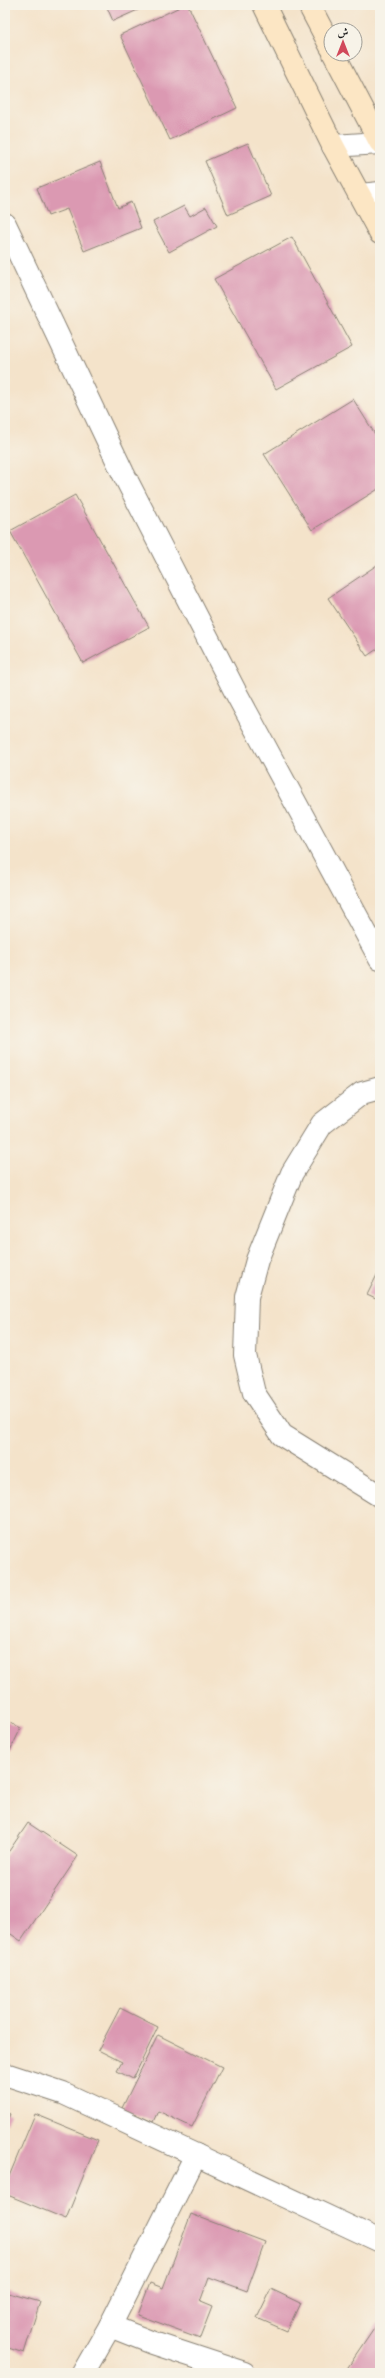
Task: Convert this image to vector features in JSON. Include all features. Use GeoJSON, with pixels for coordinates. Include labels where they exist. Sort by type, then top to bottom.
{"type":"FeatureCollection","features":[{"type":"Feature","properties":{"kind":"main road"},"geometry":{"type":"LineString","coordinates":[[264,5],[333,146],[370,194],[380,234]]}},
{"type":"Feature","properties":{"kind":"main road"},"geometry":{"type":"LineString","coordinates":[[309,5],[323,32]]}},
{"type":"Feature","properties":{"kind":"main road"},"geometry":{"type":"LineString","coordinates":[[338,62],[380,142]]}},
{"type":"Feature","properties":{"kind":"street"},"geometry":{"type":"LineString","coordinates":[[333,146],[380,142]]}},
{"type":"Feature","properties":{"kind":"street"},"geometry":{"type":"LineString","coordinates":[[5,224],[127,480],[235,691],[380,959]]}},
{"type":"Feature","properties":{"kind":"street"},"geometry":{"type":"LineString","coordinates":[[380,1088],[362,1093],[322,1124],[292,1174],[257,1260],[247,1297],[245,1355],[254,1393],[282,1435],[380,1496]]}},
{"type":"Feature","properties":{"kind":"street"},"geometry":{"type":"LineString","coordinates":[[5,2074],[63,2093],[380,2241]]}},
{"type":"Feature","properties":{"kind":"street"},"geometry":{"type":"LineString","coordinates":[[83,2373],[110,2326],[196,2155]]}},
{"type":"Feature","properties":{"kind":"street"},"geometry":{"type":"LineString","coordinates":[[110,2326],[153,2343],[244,2373]]}},
{"type":"Feature","properties":{"kind":"building"},"geometry":{"type":"Polygon","coordinates":[[[106,5],[149,5],[113,21],[106,5]]]}},
{"type":"Feature","properties":{"kind":"building"},"geometry":{"type":"Polygon","coordinates":[[[184,5],[188,5],[237,108],[170,140],[120,35],[184,5]]]}},
{"type":"Feature","properties":{"kind":"building"},"geometry":{"type":"Polygon","coordinates":[[[248,143],[271,196],[228,215],[205,161],[248,143]]]}},
{"type":"Feature","properties":{"kind":"building"},"geometry":{"type":"Polygon","coordinates":[[[100,162],[118,208],[131,202],[141,228],[84,251],[67,209],[48,216],[37,188],[100,162]]]}},
{"type":"Feature","properties":{"kind":"building"},"geometry":{"type":"Polygon","coordinates":[[[184,206],[190,216],[206,207],[217,226],[169,252],[153,222],[184,206]]]}},
{"type":"Feature","properties":{"kind":"building"},"geometry":{"type":"Polygon","coordinates":[[[292,237],[352,347],[276,389],[214,279],[292,237]]]}},
{"type":"Feature","properties":{"kind":"building"},"geometry":{"type":"Polygon","coordinates":[[[353,399],[380,442],[380,488],[312,530],[264,454],[353,399]]]}},
{"type":"Feature","properties":{"kind":"building"},"geometry":{"type":"Polygon","coordinates":[[[75,495],[149,627],[83,663],[10,531],[75,495]]]}},
{"type":"Feature","properties":{"kind":"building"},"geometry":{"type":"Polygon","coordinates":[[[380,563],[380,647],[367,656],[328,598],[380,563]]]}},
{"type":"Feature","properties":{"kind":"building"},"geometry":{"type":"Polygon","coordinates":[[[380,1269],[380,1301],[367,1295],[380,1269]]]}},
{"type":"Feature","properties":{"kind":"building"},"geometry":{"type":"Polygon","coordinates":[[[5,1720],[21,1728],[5,1761],[5,1720]]]}},
{"type":"Feature","properties":{"kind":"building"},"geometry":{"type":"Polygon","coordinates":[[[28,1823],[78,1856],[21,1941],[5,1930],[5,1857],[28,1823]]]}},
{"type":"Feature","properties":{"kind":"building"},"geometry":{"type":"Polygon","coordinates":[[[120,2008],[158,2027],[133,2079],[117,2071],[122,2062],[98,2050],[120,2008]]]}},
{"type":"Feature","properties":{"kind":"building"},"geometry":{"type":"Polygon","coordinates":[[[158,2035],[222,2067],[192,2127],[158,2111],[153,2122],[122,2108],[158,2035]]]}},
{"type":"Feature","properties":{"kind":"building"},"geometry":{"type":"Polygon","coordinates":[[[5,2112],[10,2114],[5,2125],[5,2112]]]}},
{"type":"Feature","properties":{"kind":"building"},"geometry":{"type":"Polygon","coordinates":[[[35,2114],[98,2140],[66,2219],[5,2194],[5,2186],[35,2114]]]}},
{"type":"Feature","properties":{"kind":"building"},"geometry":{"type":"Polygon","coordinates":[[[191,2214],[265,2242],[247,2291],[209,2277],[200,2302],[212,2307],[200,2338],[138,2315],[150,2283],[163,2288],[191,2214]]]}},
{"type":"Feature","properties":{"kind":"building"},"geometry":{"type":"Polygon","coordinates":[[[271,2289],[300,2303],[287,2331],[257,2318],[271,2289]]]}},
{"type":"Feature","properties":{"kind":"building"},"geometry":{"type":"Polygon","coordinates":[[[5,2292],[40,2302],[24,2353],[5,2347],[5,2292]]]}},
{"type":"Feature","properties":{"kind":"building"},"geometry":{"type":"Polygon","coordinates":[[[380,2320],[380,2373],[344,2373],[380,2320]]]}}]}
